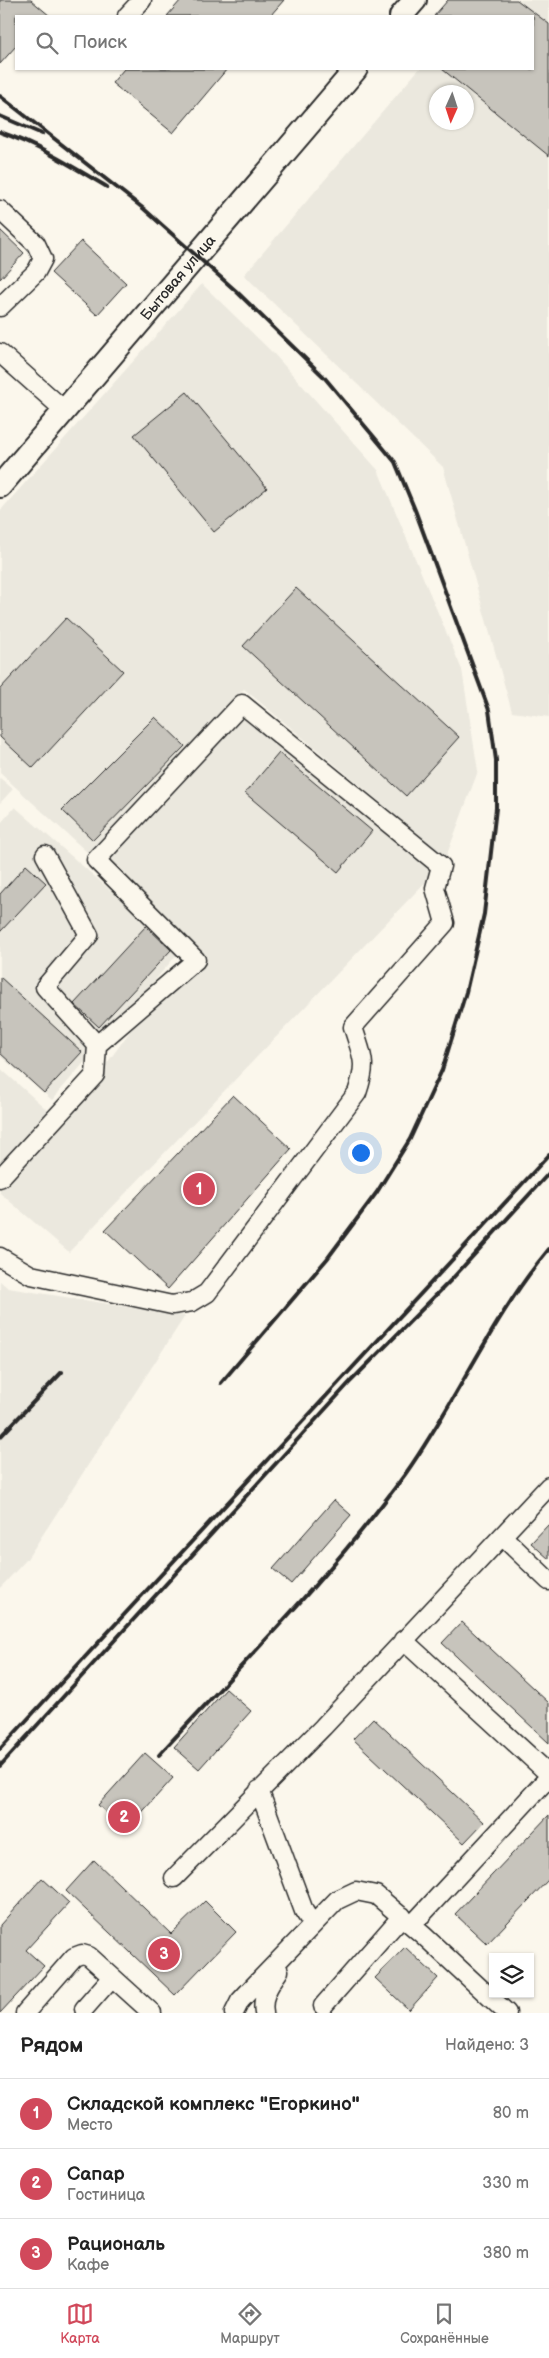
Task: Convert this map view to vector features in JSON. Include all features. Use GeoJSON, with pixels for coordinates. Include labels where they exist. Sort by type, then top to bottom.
{"type":"FeatureCollection","features":[{"type":"Feature","properties":{"kind":"main road"},"geometry":{"type":"LineString","coordinates":[[402,15],[415,0]]}},
{"type":"Feature","properties":{"kind":"main road","name":"Бытовая улица"},"geometry":{"type":"LineString","coordinates":[[0,486],[355,70]]}},
{"type":"Feature","properties":{"kind":"lane"},"geometry":{"type":"LineString","coordinates":[[128,15],[142,0]]}},
{"type":"Feature","properties":{"kind":"lane"},"geometry":{"type":"LineString","coordinates":[[0,210],[36,244],[43,259],[36,272],[0,308]]}},
{"type":"Feature","properties":{"kind":"lane"},"geometry":{"type":"LineString","coordinates":[[0,353],[64,410]]}},
{"type":"Feature","properties":{"kind":"lane"},"geometry":{"type":"LineString","coordinates":[[0,1178],[95,1075],[97,1045],[196,960],[96,860],[242,704],[441,866],[434,888],[445,923],[353,1028],[364,1062],[364,1075],[357,1093],[206,1294],[192,1302],[172,1305],[31,1275],[0,1257]]}},
{"type":"Feature","properties":{"kind":"lane"},"geometry":{"type":"LineString","coordinates":[[45,855],[89,935],[45,987],[97,1045]]}},
{"type":"Feature","properties":{"kind":"lane"},"geometry":{"type":"LineString","coordinates":[[174,1878],[323,1727],[549,1486]]}},
{"type":"Feature","properties":{"kind":"lane"},"geometry":{"type":"LineString","coordinates":[[502,1536],[549,1581]]}},
{"type":"Feature","properties":{"kind":"lane"},"geometry":{"type":"LineString","coordinates":[[323,2006],[549,1775],[403,1640]]}},
{"type":"Feature","properties":{"kind":"lane"},"geometry":{"type":"LineString","coordinates":[[259,1790],[304,1911],[314,1925]]}},
{"type":"Feature","properties":{"kind":"lane"},"geometry":{"type":"LineString","coordinates":[[234,2013],[240,2001],[337,1900],[356,1892],[376,1895],[507,2013]]}},
{"type":"Feature","properties":{"kind":"lane"},"geometry":{"type":"LineString","coordinates":[[264,2013],[263,2006],[266,1990],[292,1949]]}},
{"type":"Feature","properties":{"kind":"lane"},"geometry":{"type":"LineString","coordinates":[[25,2013],[74,1957],[82,1954],[89,1956],[152,2013]]}},
{"type":"Feature","properties":{"kind":"lane"},"geometry":{"type":"LineString","coordinates":[[85,2012],[112,1977]]}},
{"type":"Feature","properties":{"kind":"shaded area"},"geometry":{"type":"Polygon","coordinates":[[[478,0],[549,0],[549,717],[512,712],[443,467],[244,275],[418,70],[534,70],[534,15],[465,15],[478,0]]]}},
{"type":"Feature","properties":{"kind":"shaded area"},"geometry":{"type":"Polygon","coordinates":[[[202,284],[274,354],[378,470],[462,670],[478,771],[446,857],[244,689],[88,853],[0,773],[0,511],[202,284]]]}},
{"type":"Feature","properties":{"kind":"shaded area"},"geometry":{"type":"Polygon","coordinates":[[[242,704],[441,866],[69,1252],[0,1193],[0,1068],[63,1124],[191,947],[96,860],[242,704]]]}},
{"type":"Feature","properties":{"kind":"shaded area"},"geometry":{"type":"Polygon","coordinates":[[[0,778],[13,789],[0,803],[0,778]]]}},
{"type":"Feature","properties":{"kind":"shaded area"},"geometry":{"type":"Polygon","coordinates":[[[15,807],[180,951],[52,1100],[0,1056],[0,824],[15,807]]]}},
{"type":"Feature","properties":{"kind":"shaded area"},"geometry":{"type":"Polygon","coordinates":[[[0,1281],[8,1288],[185,1316],[27,1559],[0,1588],[0,1281]]]}},
{"type":"Feature","properties":{"kind":"building"},"geometry":{"type":"Polygon","coordinates":[[[0,0],[31,0],[49,15],[15,15],[15,47],[0,64],[0,0]]]}},
{"type":"Feature","properties":{"kind":"building"},"geometry":{"type":"Polygon","coordinates":[[[181,0],[284,0],[271,15],[168,15],[181,0]]]}},
{"type":"Feature","properties":{"kind":"building"},"geometry":{"type":"Polygon","coordinates":[[[448,0],[517,0],[549,24],[549,156],[474,95],[474,85],[462,85],[443,70],[534,70],[534,15],[435,15],[448,0]]]}},
{"type":"Feature","properties":{"kind":"building"},"geometry":{"type":"Polygon","coordinates":[[[123,70],[226,70],[173,133],[112,83],[123,70]]]}},
{"type":"Feature","properties":{"kind":"building"},"geometry":{"type":"Polygon","coordinates":[[[0,230],[24,253],[0,279],[0,230]]]}},
{"type":"Feature","properties":{"kind":"building"},"geometry":{"type":"Polygon","coordinates":[[[81,241],[126,283],[97,315],[51,273],[81,241]]]}},
{"type":"Feature","properties":{"kind":"building"},"geometry":{"type":"Polygon","coordinates":[[[187,392],[267,488],[214,532],[134,435],[187,392]]]}},
{"type":"Feature","properties":{"kind":"building"},"geometry":{"type":"Polygon","coordinates":[[[296,588],[459,737],[406,796],[243,646],[296,588]]]}},
{"type":"Feature","properties":{"kind":"building"},"geometry":{"type":"Polygon","coordinates":[[[66,618],[123,671],[33,768],[0,737],[0,689],[66,618]]]}},
{"type":"Feature","properties":{"kind":"building"},"geometry":{"type":"Polygon","coordinates":[[[155,717],[185,746],[93,840],[62,810],[155,717]]]}},
{"type":"Feature","properties":{"kind":"building"},"geometry":{"type":"Polygon","coordinates":[[[279,753],[372,831],[338,872],[245,793],[279,753]]]}},
{"type":"Feature","properties":{"kind":"building"},"geometry":{"type":"Polygon","coordinates":[[[26,865],[46,883],[0,932],[0,894],[26,865]]]}},
{"type":"Feature","properties":{"kind":"building"},"geometry":{"type":"Polygon","coordinates":[[[146,926],[171,950],[99,1027],[74,1004],[146,926]]]}},
{"type":"Feature","properties":{"kind":"building"},"geometry":{"type":"Polygon","coordinates":[[[0,977],[82,1052],[44,1093],[0,1053],[0,977]]]}},
{"type":"Feature","properties":{"kind":"building"},"geometry":{"type":"Polygon","coordinates":[[[233,1095],[291,1149],[168,1289],[105,1230],[233,1095]]]}},
{"type":"Feature","properties":{"kind":"building"},"geometry":{"type":"Polygon","coordinates":[[[334,1500],[351,1515],[291,1584],[273,1569],[334,1500]]]}},
{"type":"Feature","properties":{"kind":"building"},"geometry":{"type":"Polygon","coordinates":[[[549,1524],[549,1559],[531,1543],[549,1524]]]}},
{"type":"Feature","properties":{"kind":"building"},"geometry":{"type":"Polygon","coordinates":[[[462,1622],[549,1703],[549,1743],[442,1643],[462,1622]]]}},
{"type":"Feature","properties":{"kind":"building"},"geometry":{"type":"Polygon","coordinates":[[[226,1689],[251,1711],[199,1769],[174,1747],[226,1689]]]}},
{"type":"Feature","properties":{"kind":"building"},"geometry":{"type":"Polygon","coordinates":[[[373,1718],[484,1822],[464,1843],[353,1739],[373,1718]]]}},
{"type":"Feature","properties":{"kind":"building"},"geometry":{"type":"Polygon","coordinates":[[[145,1753],[173,1778],[126,1830],[98,1805],[145,1753]]]}},
{"type":"Feature","properties":{"kind":"building"},"geometry":{"type":"Polygon","coordinates":[[[549,1815],[549,1879],[487,1944],[455,1914],[549,1815]]]}},
{"type":"Feature","properties":{"kind":"building"},"geometry":{"type":"Polygon","coordinates":[[[94,1860],[171,1934],[205,1901],[236,1932],[175,1995],[66,1891],[94,1860]]]}},
{"type":"Feature","properties":{"kind":"building"},"geometry":{"type":"Polygon","coordinates":[[[42,1878],[69,1903],[26,1950],[44,1966],[0,2013],[0,1925],[42,1878]]]}},
{"type":"Feature","properties":{"kind":"building"},"geometry":{"type":"Polygon","coordinates":[[[405,1947],[438,1978],[409,2010],[375,1978],[405,1947]]]}},
{"type":"Feature","properties":{"kind":"railway"},"geometry":{"type":"LineString","coordinates":[[0,96],[144,209],[236,291],[324,377],[395,462],[415,510],[489,710],[496,760],[496,808],[484,914],[466,992],[442,1070],[410,1139],[377,1192],[327,1259],[221,1383]]}},
{"type":"Feature","properties":{"kind":"railway"},"geometry":{"type":"LineString","coordinates":[[0,116],[42,134]]}},
{"type":"Feature","properties":{"kind":"railway"},"geometry":{"type":"LineString","coordinates":[[0,132],[41,150],[107,187]]}},
{"type":"Feature","properties":{"kind":"railway"},"geometry":{"type":"LineString","coordinates":[[0,1749],[549,1155]]}},
{"type":"Feature","properties":{"kind":"railway"},"geometry":{"type":"LineString","coordinates":[[0,1766],[351,1381],[451,1280],[549,1173]]}},
{"type":"Feature","properties":{"kind":"railway"},"geometry":{"type":"LineString","coordinates":[[159,1755],[287,1617],[378,1510],[406,1473],[442,1417],[492,1331],[529,1275],[549,1249]]}},
{"type":"Feature","properties":{"kind":"railway"},"geometry":{"type":"LineString","coordinates":[[0,1437],[62,1372]]}},
{"type":"Feature","properties":{"kind":"place","name":"Складской комплекс \"Егоркино\""},"geometry":{"type":"Point","coordinates":[199,1189]}},
{"type":"Feature","properties":{"kind":"place","name":"Сапар"},"geometry":{"type":"Point","coordinates":[124,1817]}},
{"type":"Feature","properties":{"kind":"place","name":"Рациональ"},"geometry":{"type":"Point","coordinates":[164,1954]}}]}
